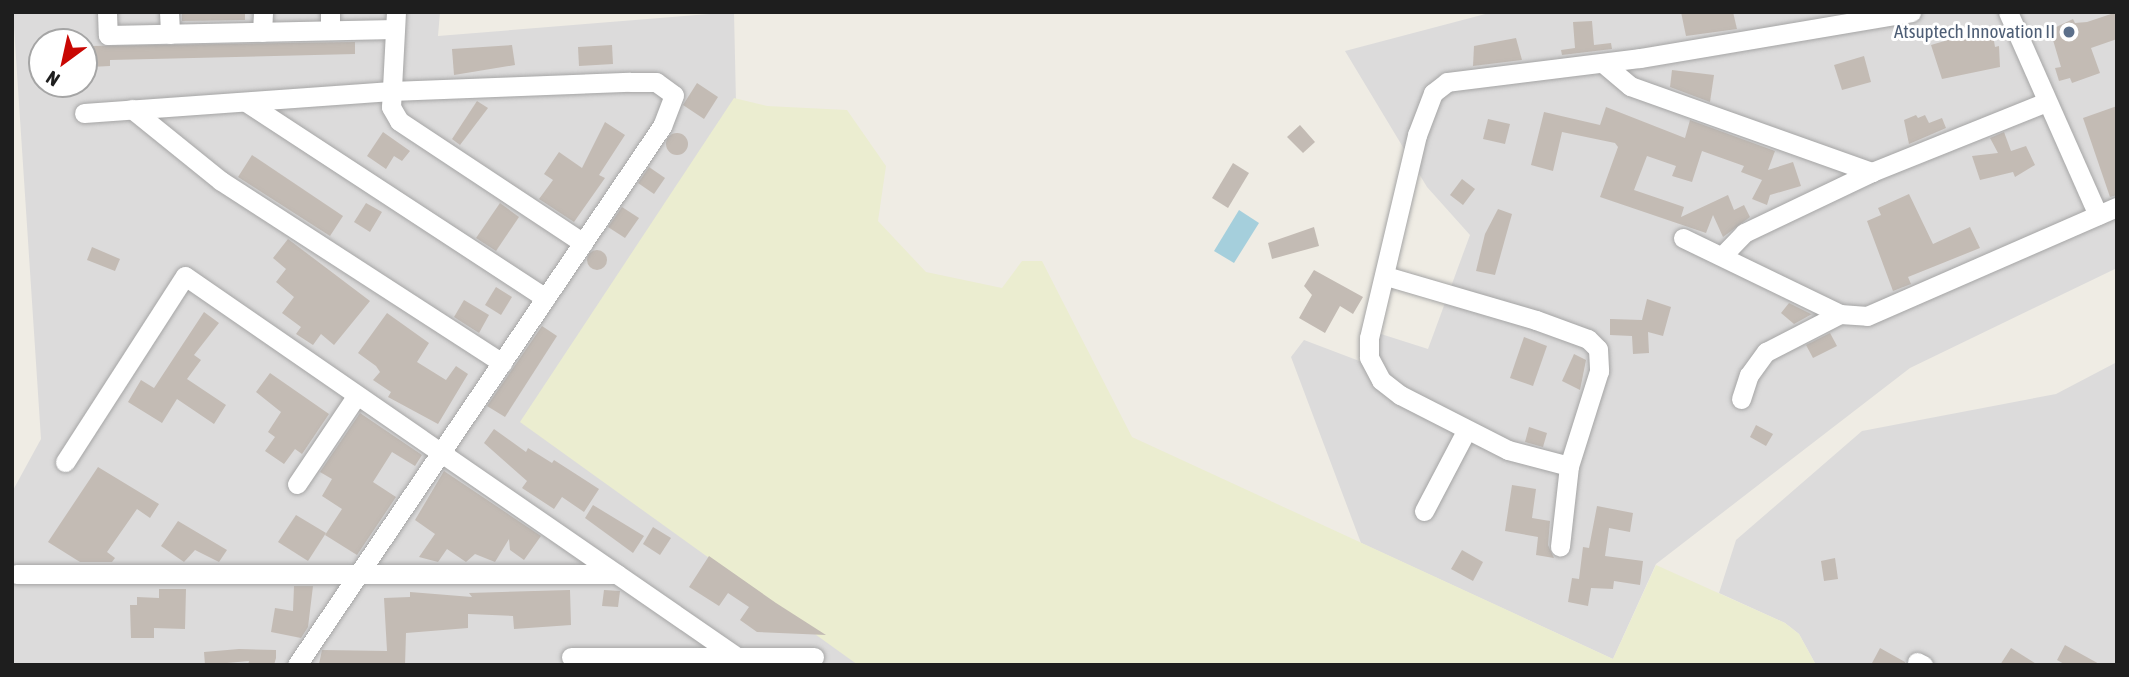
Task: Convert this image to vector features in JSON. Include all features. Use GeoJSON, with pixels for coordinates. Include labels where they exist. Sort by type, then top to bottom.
{"type":"FeatureCollection","features":[{"type":"Feature","properties":{"kind":"street"},"geometry":{"type":"LineString","coordinates":[[107,12],[108,35],[170,34],[262,22],[395,20],[391,107],[399,121],[583,243]]}},
{"type":"Feature","properties":{"kind":"street"},"geometry":{"type":"LineString","coordinates":[[169,12],[170,34]]}},
{"type":"Feature","properties":{"kind":"street"},"geometry":{"type":"LineString","coordinates":[[1569,466],[1508,450],[1466,431],[1381,380],[1369,357],[1369,338],[1386,276],[1423,111],[1433,93],[1447,82],[1605,64],[1911,12]]}},
{"type":"Feature","properties":{"kind":"street"},"geometry":{"type":"LineString","coordinates":[[2008,12],[2098,215]]}},
{"type":"Feature","properties":{"kind":"street"},"geometry":{"type":"LineString","coordinates":[[1630,86],[1640,58]]}},
{"type":"Feature","properties":{"kind":"street"},"geometry":{"type":"LineString","coordinates":[[1605,64],[1630,86],[1872,172]]}},
{"type":"Feature","properties":{"kind":"street"},"geometry":{"type":"LineString","coordinates":[[84,113],[391,91],[630,82],[656,82],[669,87],[674,95],[671,113],[297,665]]}},
{"type":"Feature","properties":{"kind":"street"},"geometry":{"type":"LineString","coordinates":[[246,102],[546,299]]}},
{"type":"Feature","properties":{"kind":"street"},"geometry":{"type":"LineString","coordinates":[[1722,256],[1744,233],[1872,172],[2046,102]]}},
{"type":"Feature","properties":{"kind":"street"},"geometry":{"type":"LineString","coordinates":[[158,132],[162,108]]}},
{"type":"Feature","properties":{"kind":"street"},"geometry":{"type":"LineString","coordinates":[[132,109],[221,181],[502,363]]}},
{"type":"Feature","properties":{"kind":"street"},"geometry":{"type":"LineString","coordinates":[[1741,399],[1749,375],[1766,352],[1840,314],[1877,313],[2117,207]]}},
{"type":"Feature","properties":{"kind":"street"},"geometry":{"type":"LineString","coordinates":[[1683,237],[1840,314]]}},
{"type":"Feature","properties":{"kind":"street"},"geometry":{"type":"LineString","coordinates":[[65,462],[184,276],[737,657]]}},
{"type":"Feature","properties":{"kind":"street"},"geometry":{"type":"LineString","coordinates":[[1386,276],[1536,320],[1593,344],[1601,360],[1569,466],[1560,546]]}},
{"type":"Feature","properties":{"kind":"street"},"geometry":{"type":"LineString","coordinates":[[296,484],[357,395]]}},
{"type":"Feature","properties":{"kind":"street"},"geometry":{"type":"LineString","coordinates":[[1424,511],[1466,431]]}},
{"type":"Feature","properties":{"kind":"street"},"geometry":{"type":"LineString","coordinates":[[16,574],[617,574]]}},
{"type":"Feature","properties":{"kind":"street"},"geometry":{"type":"LineString","coordinates":[[571,657],[814,657]]}},
{"type":"Feature","properties":{"kind":"shaded area"},"geometry":{"type":"Polygon","coordinates":[[[13,12],[440,12],[438,36],[734,12],[736,103],[870,665],[12,665],[12,492],[41,439],[13,12]]]}},
{"type":"Feature","properties":{"kind":"shaded area"},"geometry":{"type":"Polygon","coordinates":[[[1493,12],[2117,12],[2117,268],[1910,368],[1656,564],[1613,659],[1361,543],[1291,357],[1304,340],[1362,362],[1381,334],[1428,349],[1470,235],[1427,187],[1345,51],[1493,12]]]}},
{"type":"Feature","properties":{"kind":"shaded area"},"geometry":{"type":"Polygon","coordinates":[[[2117,362],[2117,665],[1816,665],[1799,634],[1785,623],[1719,593],[1736,540],[1862,431],[2056,394],[2117,362]]]}},
{"type":"Feature","properties":{"kind":"green space"},"geometry":{"type":"Polygon","coordinates":[[[734,98],[767,106],[847,110],[886,166],[878,221],[926,272],[1002,288],[1022,261],[1042,261],[1132,437],[1613,659],[1656,565],[1785,623],[1799,634],[1816,665],[858,665],[520,422],[734,98]]]}},
{"type":"Feature","properties":{"kind":"water"},"geometry":{"type":"Polygon","coordinates":[[[1239,210],[1259,223],[1234,263],[1214,251],[1239,210]]]}},
{"type":"Feature","properties":{"kind":"building"},"geometry":{"type":"Polygon","coordinates":[[[182,12],[245,12],[245,20],[182,21],[182,12]]]}},
{"type":"Feature","properties":{"kind":"building"},"geometry":{"type":"Polygon","coordinates":[[[1681,12],[1733,12],[1737,29],[1686,36],[1681,12]]]}},
{"type":"Feature","properties":{"kind":"building"},"geometry":{"type":"Polygon","coordinates":[[[2117,12],[2117,39],[2091,48],[2100,73],[2072,83],[2070,78],[2059,81],[2055,68],[2061,67],[2050,30],[2073,19],[2075,23],[2087,22],[2117,12]]]}},
{"type":"Feature","properties":{"kind":"building"},"geometry":{"type":"Polygon","coordinates":[[[1592,21],[1594,45],[1611,43],[1612,49],[1562,55],[1561,50],[1575,48],[1573,22],[1592,21]]]}},
{"type":"Feature","properties":{"kind":"building"},"geometry":{"type":"Polygon","coordinates":[[[1983,28],[1985,36],[1993,35],[1995,47],[1999,46],[2000,67],[1942,79],[1931,45],[1958,37],[1957,32],[1983,28]]]}},
{"type":"Feature","properties":{"kind":"building"},"geometry":{"type":"Polygon","coordinates":[[[1516,38],[1522,60],[1473,66],[1474,46],[1516,38]]]}},
{"type":"Feature","properties":{"kind":"building"},"geometry":{"type":"Polygon","coordinates":[[[355,42],[355,54],[110,60],[110,66],[98,67],[98,46],[355,42]]]}},
{"type":"Feature","properties":{"kind":"building"},"geometry":{"type":"Polygon","coordinates":[[[512,45],[515,65],[454,75],[452,49],[512,45]]]}},
{"type":"Feature","properties":{"kind":"building"},"geometry":{"type":"Polygon","coordinates":[[[612,45],[613,64],[579,66],[578,47],[612,45]]]}},
{"type":"Feature","properties":{"kind":"building"},"geometry":{"type":"Polygon","coordinates":[[[1864,56],[1871,82],[1842,90],[1834,65],[1864,56]]]}},
{"type":"Feature","properties":{"kind":"building"},"geometry":{"type":"Polygon","coordinates":[[[1672,70],[1714,75],[1710,102],[1670,87],[1672,70]]]}},
{"type":"Feature","properties":{"kind":"building"},"geometry":{"type":"Polygon","coordinates":[[[697,83],[718,97],[704,119],[683,105],[697,83]]]}},
{"type":"Feature","properties":{"kind":"building"},"geometry":{"type":"Polygon","coordinates":[[[477,101],[488,108],[460,145],[452,139],[477,101]]]}},
{"type":"Feature","properties":{"kind":"building"},"geometry":{"type":"Polygon","coordinates":[[[2117,106],[2117,195],[2110,197],[2083,118],[2117,106]]]}},
{"type":"Feature","properties":{"kind":"building"},"geometry":{"type":"Polygon","coordinates":[[[1606,107],[1685,138],[1690,120],[1775,151],[1768,170],[1793,162],[1801,186],[1770,195],[1767,205],[1752,199],[1762,180],[1741,172],[1744,166],[1702,151],[1692,182],[1672,176],[1676,166],[1647,156],[1634,190],[1684,207],[1681,217],[1728,195],[1734,210],[1744,205],[1750,217],[1723,237],[1713,215],[1706,233],[1600,197],[1618,147],[1615,143],[1562,132],[1553,171],[1531,165],[1544,112],[1600,125],[1606,107]]]}},
{"type":"Feature","properties":{"kind":"building"},"geometry":{"type":"Polygon","coordinates":[[[1916,115],[1918,118],[1925,115],[1929,123],[1942,118],[1946,128],[1909,144],[1904,120],[1916,115]]]}},
{"type":"Feature","properties":{"kind":"building"},"geometry":{"type":"Polygon","coordinates":[[[1488,119],[1510,124],[1505,144],[1483,139],[1488,119]]]}},
{"type":"Feature","properties":{"kind":"building"},"geometry":{"type":"Polygon","coordinates":[[[605,122],[625,135],[599,175],[605,178],[574,222],[539,199],[553,180],[544,174],[559,152],[582,168],[605,122]]]}},
{"type":"Feature","properties":{"kind":"building"},"geometry":{"type":"Polygon","coordinates":[[[1300,125],[1315,142],[1303,153],[1287,137],[1300,125]]]}},
{"type":"Feature","properties":{"kind":"building"},"geometry":{"type":"Polygon","coordinates":[[[383,132],[410,151],[402,161],[394,156],[386,169],[367,156],[383,132]]]}},
{"type":"Feature","properties":{"kind":"building"},"geometry":{"type":"Polygon","coordinates":[[[2004,132],[2011,151],[2026,146],[2035,165],[2015,177],[2013,172],[1980,180],[1972,156],[1998,153],[1990,138],[2004,132]]]}},
{"type":"Feature","properties":{"kind":"building"},"geometry":{"type":"Polygon","coordinates":[[[677,133],[685,136],[688,144],[685,152],[677,155],[669,152],[666,144],[669,136],[677,133]]]}},
{"type":"Feature","properties":{"kind":"building"},"geometry":{"type":"Polygon","coordinates":[[[252,155],[343,216],[330,236],[238,177],[252,155]]]}},
{"type":"Feature","properties":{"kind":"building"},"geometry":{"type":"Polygon","coordinates":[[[1233,163],[1249,173],[1228,208],[1212,198],[1233,163]]]}},
{"type":"Feature","properties":{"kind":"building"},"geometry":{"type":"Polygon","coordinates":[[[649,167],[665,178],[654,194],[638,183],[649,167]]]}},
{"type":"Feature","properties":{"kind":"building"},"geometry":{"type":"Polygon","coordinates":[[[1462,179],[1475,189],[1463,205],[1450,195],[1462,179]]]}},
{"type":"Feature","properties":{"kind":"building"},"geometry":{"type":"Polygon","coordinates":[[[1909,194],[1933,244],[1970,227],[1980,248],[1908,277],[1911,284],[1893,291],[1867,221],[1881,215],[1878,208],[1909,194]]]}},
{"type":"Feature","properties":{"kind":"building"},"geometry":{"type":"Polygon","coordinates":[[[366,203],[382,212],[370,232],[354,222],[366,203]]]}},
{"type":"Feature","properties":{"kind":"building"},"geometry":{"type":"Polygon","coordinates":[[[500,203],[519,217],[496,251],[476,238],[500,203]]]}},
{"type":"Feature","properties":{"kind":"building"},"geometry":{"type":"Polygon","coordinates":[[[622,207],[639,218],[625,238],[608,227],[622,207]]]}},
{"type":"Feature","properties":{"kind":"building"},"geometry":{"type":"Polygon","coordinates":[[[1498,209],[1512,214],[1495,275],[1476,271],[1485,234],[1498,209]]]}},
{"type":"Feature","properties":{"kind":"building"},"geometry":{"type":"Polygon","coordinates":[[[1314,227],[1319,246],[1272,259],[1268,243],[1314,227]]]}},
{"type":"Feature","properties":{"kind":"building"},"geometry":{"type":"Polygon","coordinates":[[[288,239],[370,301],[334,345],[321,334],[313,345],[296,334],[301,327],[282,313],[294,297],[276,282],[286,269],[273,258],[288,239]]]}},
{"type":"Feature","properties":{"kind":"building"},"geometry":{"type":"Polygon","coordinates":[[[92,247],[120,259],[115,271],[87,260],[92,247]]]}},
{"type":"Feature","properties":{"kind":"building"},"geometry":{"type":"Polygon","coordinates":[[[597,250],[604,253],[607,260],[604,267],[597,270],[590,267],[587,260],[590,253],[597,250]]]}},
{"type":"Feature","properties":{"kind":"building"},"geometry":{"type":"Polygon","coordinates":[[[1314,270],[1363,297],[1353,314],[1340,306],[1325,333],[1299,318],[1312,295],[1304,286],[1314,270]]]}},
{"type":"Feature","properties":{"kind":"building"},"geometry":{"type":"Polygon","coordinates":[[[496,287],[512,297],[501,315],[485,305],[496,287]]]}},
{"type":"Feature","properties":{"kind":"building"},"geometry":{"type":"Polygon","coordinates":[[[1647,299],[1671,307],[1663,336],[1648,332],[1649,353],[1633,354],[1632,336],[1610,335],[1610,319],[1642,320],[1647,299]]]}},
{"type":"Feature","properties":{"kind":"building"},"geometry":{"type":"Polygon","coordinates":[[[464,300],[489,315],[479,333],[454,317],[464,300]]]}},
{"type":"Feature","properties":{"kind":"building"},"geometry":{"type":"Polygon","coordinates":[[[1789,303],[1812,314],[1794,324],[1781,313],[1789,303]]]}},
{"type":"Feature","properties":{"kind":"building"},"geometry":{"type":"Polygon","coordinates":[[[204,312],[219,323],[194,355],[201,360],[187,379],[226,405],[214,424],[177,399],[162,423],[128,402],[141,380],[154,388],[204,312]]]}},
{"type":"Feature","properties":{"kind":"building"},"geometry":{"type":"Polygon","coordinates":[[[387,313],[429,343],[417,362],[446,380],[456,366],[468,374],[438,424],[388,397],[391,392],[373,380],[380,372],[376,366],[358,353],[387,313]]]}},
{"type":"Feature","properties":{"kind":"building"},"geometry":{"type":"Polygon","coordinates":[[[542,326],[557,336],[505,417],[487,406],[542,326]]]}},
{"type":"Feature","properties":{"kind":"building"},"geometry":{"type":"Polygon","coordinates":[[[1830,333],[1837,346],[1813,358],[1806,345],[1830,333]]]}},
{"type":"Feature","properties":{"kind":"building"},"geometry":{"type":"Polygon","coordinates":[[[1524,337],[1547,346],[1533,386],[1510,378],[1524,337]]]}},
{"type":"Feature","properties":{"kind":"building"},"geometry":{"type":"Polygon","coordinates":[[[1574,354],[1586,360],[1580,390],[1562,381],[1574,354]]]}},
{"type":"Feature","properties":{"kind":"building"},"geometry":{"type":"Polygon","coordinates":[[[270,373],[329,414],[302,454],[295,449],[284,464],[265,451],[275,437],[268,432],[281,412],[256,392],[270,373]]]}},
{"type":"Feature","properties":{"kind":"building"},"geometry":{"type":"Polygon","coordinates":[[[360,413],[422,455],[415,466],[392,452],[373,482],[396,497],[357,555],[325,535],[342,509],[322,496],[332,479],[320,472],[360,413]]]}},
{"type":"Feature","properties":{"kind":"building"},"geometry":{"type":"Polygon","coordinates":[[[1756,425],[1773,434],[1766,446],[1750,437],[1756,425]]]}},
{"type":"Feature","properties":{"kind":"building"},"geometry":{"type":"Polygon","coordinates":[[[1529,427],[1547,433],[1543,447],[1525,442],[1529,427]]]}},
{"type":"Feature","properties":{"kind":"building"},"geometry":{"type":"Polygon","coordinates":[[[494,429],[526,452],[528,448],[552,463],[554,460],[599,489],[584,512],[562,497],[554,509],[522,488],[527,481],[484,443],[494,429]]]}},
{"type":"Feature","properties":{"kind":"building"},"geometry":{"type":"Polygon","coordinates":[[[98,467],[159,504],[150,518],[137,509],[107,552],[115,558],[112,562],[80,562],[48,542],[98,467]]]}},
{"type":"Feature","properties":{"kind":"building"},"geometry":{"type":"Polygon","coordinates":[[[444,471],[541,536],[524,560],[510,550],[509,539],[495,562],[475,554],[466,562],[447,549],[438,562],[419,557],[435,534],[415,520],[444,471]]]}},
{"type":"Feature","properties":{"kind":"building"},"geometry":{"type":"Polygon","coordinates":[[[1512,485],[1536,489],[1532,518],[1550,521],[1548,545],[1554,558],[1536,555],[1538,537],[1505,531],[1512,485]]]}},
{"type":"Feature","properties":{"kind":"building"},"geometry":{"type":"Polygon","coordinates":[[[593,505],[644,536],[633,553],[585,518],[593,505]]]}},
{"type":"Feature","properties":{"kind":"building"},"geometry":{"type":"Polygon","coordinates":[[[1597,506],[1633,513],[1630,532],[1609,528],[1605,556],[1643,561],[1640,585],[1614,581],[1613,589],[1591,588],[1588,606],[1568,602],[1572,578],[1579,579],[1583,547],[1589,548],[1597,506]]]}},
{"type":"Feature","properties":{"kind":"building"},"geometry":{"type":"Polygon","coordinates":[[[296,515],[326,533],[308,561],[278,542],[296,515]]]}},
{"type":"Feature","properties":{"kind":"building"},"geometry":{"type":"Polygon","coordinates":[[[178,521],[227,550],[219,562],[195,550],[184,562],[161,546],[178,521]]]}},
{"type":"Feature","properties":{"kind":"building"},"geometry":{"type":"Polygon","coordinates":[[[653,527],[671,538],[660,555],[643,544],[653,527]]]}},
{"type":"Feature","properties":{"kind":"building"},"geometry":{"type":"Polygon","coordinates":[[[1462,550],[1483,562],[1473,581],[1451,569],[1462,550]]]}},
{"type":"Feature","properties":{"kind":"building"},"geometry":{"type":"Polygon","coordinates":[[[709,556],[826,635],[757,632],[740,620],[749,607],[728,593],[719,606],[689,587],[709,556]]]}},
{"type":"Feature","properties":{"kind":"building"},"geometry":{"type":"Polygon","coordinates":[[[1835,558],[1838,579],[1824,581],[1821,561],[1835,558]]]}},
{"type":"Feature","properties":{"kind":"building"},"geometry":{"type":"Polygon","coordinates":[[[294,586],[313,586],[308,627],[301,638],[271,632],[275,608],[293,611],[294,586]]]}},
{"type":"Feature","properties":{"kind":"building"},"geometry":{"type":"Polygon","coordinates":[[[159,589],[186,589],[185,629],[154,628],[154,638],[131,638],[130,605],[137,605],[137,597],[159,598],[159,589]]]}},
{"type":"Feature","properties":{"kind":"building"},"geometry":{"type":"Polygon","coordinates":[[[570,590],[571,625],[514,629],[513,616],[468,614],[468,628],[406,633],[405,665],[319,664],[322,650],[387,651],[384,598],[410,597],[410,592],[472,597],[469,593],[570,590]]]}},
{"type":"Feature","properties":{"kind":"building"},"geometry":{"type":"Polygon","coordinates":[[[604,590],[620,591],[618,607],[602,606],[604,590]]]}},
{"type":"Feature","properties":{"kind":"building"},"geometry":{"type":"Polygon","coordinates":[[[2065,645],[2101,665],[2066,665],[2057,660],[2065,645]]]}},
{"type":"Feature","properties":{"kind":"building"},"geometry":{"type":"Polygon","coordinates":[[[1880,648],[1905,662],[1905,665],[1871,665],[1880,648]]]}},
{"type":"Feature","properties":{"kind":"building"},"geometry":{"type":"Polygon","coordinates":[[[2011,648],[2038,665],[2000,665],[2011,648]]]}},
{"type":"Feature","properties":{"kind":"building"},"geometry":{"type":"Polygon","coordinates":[[[276,650],[274,665],[248,665],[249,661],[205,665],[204,652],[276,650]]]}},
{"type":"Feature","properties":{"kind":"place","name":"Atsuptech Innovation II"},"geometry":{"type":"Point","coordinates":[2069,32]}}]}
